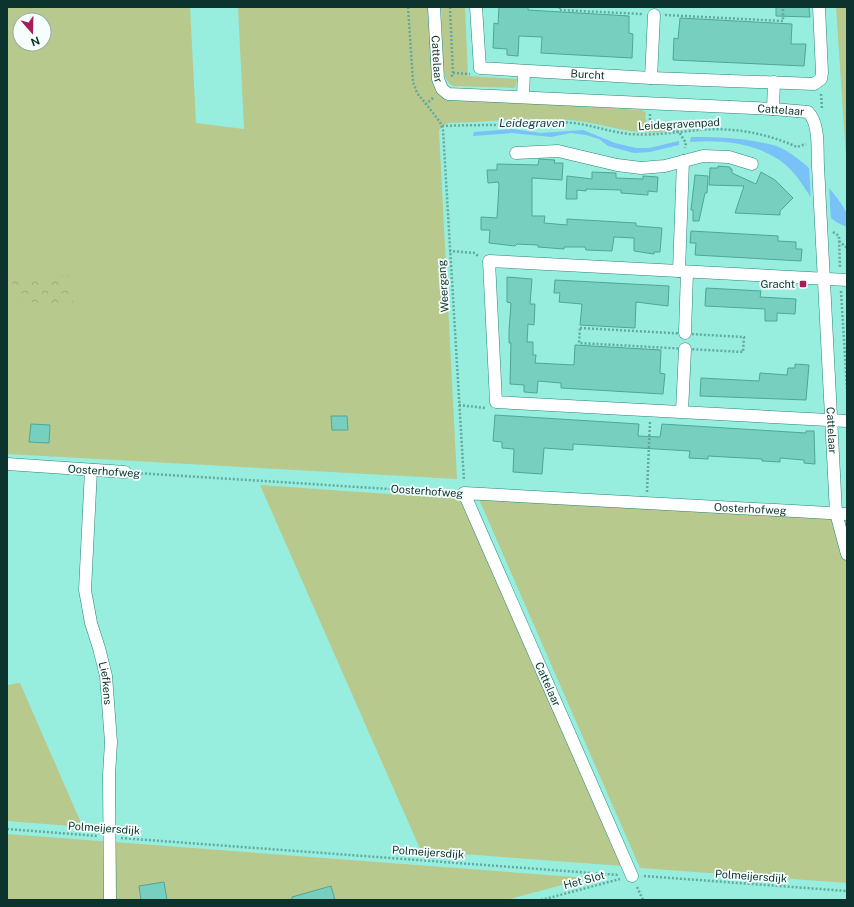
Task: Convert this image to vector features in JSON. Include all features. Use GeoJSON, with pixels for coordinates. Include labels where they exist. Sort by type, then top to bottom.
{"type":"FeatureCollection","features":[{"type":"Feature","properties":{"kind":"street","name":"Cattelaar"},"geometry":{"type":"LineString","coordinates":[[434,7],[438,79],[442,89],[448,94],[773,109],[808,112],[814,120],[816,136],[832,420],[841,514],[847,554]]}},
{"type":"Feature","properties":{"kind":"street","name":"Burcht"},"geometry":{"type":"LineString","coordinates":[[476,7],[480,68],[651,78],[814,84],[821,80],[822,73],[818,7]]}},
{"type":"Feature","properties":{"kind":"street"},"geometry":{"type":"LineString","coordinates":[[651,78],[654,15]]}},
{"type":"Feature","properties":{"kind":"street"},"geometry":{"type":"LineString","coordinates":[[523,97],[524,71]]}},
{"type":"Feature","properties":{"kind":"street"},"geometry":{"type":"LineString","coordinates":[[773,109],[774,82]]}},
{"type":"Feature","properties":{"kind":"street"},"geometry":{"type":"LineString","coordinates":[[516,153],[558,151],[617,165],[641,168],[665,166],[703,156],[720,156],[738,159],[752,164]]}},
{"type":"Feature","properties":{"kind":"street"},"geometry":{"type":"LineString","coordinates":[[684,161],[683,272],[685,333]]}},
{"type":"Feature","properties":{"kind":"street"},"geometry":{"type":"LineString","coordinates":[[844,280],[489,261],[496,402],[650,409],[847,421]]}},
{"type":"Feature","properties":{"kind":"street"},"geometry":{"type":"LineString","coordinates":[[682,411],[685,349]]}},
{"type":"Feature","properties":{"kind":"street","name":"Oosterhofweg"},"geometry":{"type":"LineString","coordinates":[[7,464],[125,472]]}},
{"type":"Feature","properties":{"kind":"street","name":"Liefkens"},"geometry":{"type":"LineString","coordinates":[[91,470],[85,590],[90,623],[99,648],[106,676],[111,742],[110,900]]}},
{"type":"Feature","properties":{"kind":"street","name":"Cattelaar"},"geometry":{"type":"LineString","coordinates":[[464,493],[632,876]]}},
{"type":"Feature","properties":{"kind":"street","name":"Oosterhofweg"},"geometry":{"type":"LineString","coordinates":[[464,493],[841,514]]}},
{"type":"Feature","properties":{"kind":"path"},"geometry":{"type":"LineString","coordinates":[[408,7],[413,82],[417,93],[442,126]]}},
{"type":"Feature","properties":{"kind":"path"},"geometry":{"type":"LineString","coordinates":[[426,104],[447,86],[453,73],[450,7]]}},
{"type":"Feature","properties":{"kind":"path"},"geometry":{"type":"LineString","coordinates":[[560,7],[560,10],[783,21],[784,7]]}},
{"type":"Feature","properties":{"kind":"path","name":"Leidegravenpad"},"geometry":{"type":"LineString","coordinates":[[442,126],[572,122],[628,134],[664,134],[701,130],[753,132],[779,139],[797,147],[802,146],[816,136]]}},
{"type":"Feature","properties":{"kind":"path","name":"Weergang"},"geometry":{"type":"LineString","coordinates":[[442,126],[464,493]]}},
{"type":"Feature","properties":{"kind":"path"},"geometry":{"type":"LineString","coordinates":[[679,132],[686,143],[684,161]]}},
{"type":"Feature","properties":{"kind":"path"},"geometry":{"type":"LineString","coordinates":[[829,228],[839,236],[838,240],[844,280],[847,389]]}},
{"type":"Feature","properties":{"kind":"path"},"geometry":{"type":"LineString","coordinates":[[838,240],[847,248]]}},
{"type":"Feature","properties":{"kind":"path"},"geometry":{"type":"LineString","coordinates":[[449,251],[475,252],[483,260],[489,261]]}},
{"type":"Feature","properties":{"kind":"path"},"geometry":{"type":"LineString","coordinates":[[579,343],[580,328],[685,333]]}},
{"type":"Feature","properties":{"kind":"path"},"geometry":{"type":"LineString","coordinates":[[459,405],[492,408],[496,402]]}},
{"type":"Feature","properties":{"kind":"path"},"geometry":{"type":"LineString","coordinates":[[647,503],[650,409]]}},
{"type":"Feature","properties":{"kind":"path","name":"Oosterhofweg"},"geometry":{"type":"LineString","coordinates":[[125,472],[464,493]]}},
{"type":"Feature","properties":{"kind":"path","name":"Polmeijersdijk"},"geometry":{"type":"LineString","coordinates":[[7,829],[847,891]]}},
{"type":"Feature","properties":{"kind":"path","name":"Het Slot"},"geometry":{"type":"LineString","coordinates":[[541,900],[632,876]]}},
{"type":"Feature","properties":{"kind":"green space"},"geometry":{"type":"Polygon","coordinates":[[[7,7],[190,7],[196,123],[244,129],[238,7],[428,7],[433,83],[442,98],[642,110],[646,113],[645,117],[648,125],[667,131],[631,131],[570,120],[555,119],[447,123],[439,130],[457,479],[7,454],[7,7]]]}},
{"type":"Feature","properties":{"kind":"green space"},"geometry":{"type":"Polygon","coordinates":[[[441,7],[465,7],[468,76],[517,79],[516,86],[514,88],[453,86],[447,81],[443,68],[441,7]]]}},
{"type":"Feature","properties":{"kind":"green space"},"geometry":{"type":"Polygon","coordinates":[[[836,7],[847,7],[847,157],[846,157],[836,7]]]}},
{"type":"Feature","properties":{"kind":"green space"},"geometry":{"type":"Polygon","coordinates":[[[69,275],[73,305],[17,301],[11,278],[69,275]]]}},
{"type":"Feature","properties":{"kind":"green space"},"geometry":{"type":"Polygon","coordinates":[[[260,485],[460,499],[623,866],[421,851],[260,485]]]}},
{"type":"Feature","properties":{"kind":"green space"},"geometry":{"type":"Polygon","coordinates":[[[478,497],[847,518],[847,883],[640,868],[478,497]]]}},
{"type":"Feature","properties":{"kind":"green space"},"geometry":{"type":"Polygon","coordinates":[[[20,683],[83,827],[7,821],[7,685],[20,683]]]}},
{"type":"Feature","properties":{"kind":"green space"},"geometry":{"type":"Polygon","coordinates":[[[7,834],[588,878],[506,900],[7,900],[7,834]]]}},
{"type":"Feature","properties":{"kind":"water"},"geometry":{"type":"Polygon","coordinates":[[[512,129],[541,133],[583,130],[615,143],[636,148],[649,148],[679,141],[679,145],[650,152],[634,153],[608,146],[599,139],[571,133],[551,137],[512,133],[473,136],[474,132],[512,129]]]}},
{"type":"Feature","properties":{"kind":"water"},"geometry":{"type":"Polygon","coordinates":[[[691,137],[742,139],[773,145],[793,155],[804,163],[825,183],[841,203],[846,212],[847,227],[833,220],[827,215],[792,171],[767,153],[752,147],[737,144],[706,141],[690,142],[691,137]]]}},
{"type":"Feature","properties":{"kind":"pier"},"geometry":{"type":"Polygon","coordinates":[[[809,167],[829,185],[831,222],[811,201],[809,167]]]}},
{"type":"Feature","properties":{"kind":"building"},"geometry":{"type":"Polygon","coordinates":[[[499,7],[528,7],[528,10],[629,16],[629,33],[633,34],[632,58],[541,53],[542,37],[519,36],[518,56],[507,55],[507,49],[493,48],[494,23],[498,24],[499,7]]]}},
{"type":"Feature","properties":{"kind":"building"},"geometry":{"type":"Polygon","coordinates":[[[776,7],[809,7],[810,17],[776,16],[776,7]]]}},
{"type":"Feature","properties":{"kind":"building"},"geometry":{"type":"Polygon","coordinates":[[[680,18],[792,24],[791,44],[806,44],[804,66],[673,60],[674,38],[678,39],[680,18]]]}},
{"type":"Feature","properties":{"kind":"building"},"geometry":{"type":"Polygon","coordinates":[[[539,159],[555,160],[554,163],[563,163],[562,180],[532,178],[532,216],[545,216],[544,223],[567,225],[567,219],[636,223],[636,226],[662,228],[660,252],[654,252],[654,254],[634,251],[634,238],[614,237],[612,251],[586,250],[585,247],[564,247],[564,249],[538,247],[538,245],[517,244],[515,246],[489,243],[490,230],[481,230],[481,217],[497,218],[499,185],[498,182],[488,183],[487,170],[497,170],[497,164],[538,165],[539,159]]]}},
{"type":"Feature","properties":{"kind":"building"},"geometry":{"type":"Polygon","coordinates":[[[718,166],[730,167],[730,169],[732,169],[732,173],[756,184],[761,172],[775,180],[793,198],[780,211],[780,215],[735,213],[744,186],[709,185],[710,168],[718,168],[718,166]]]}},
{"type":"Feature","properties":{"kind":"building"},"geometry":{"type":"Polygon","coordinates":[[[592,172],[616,173],[616,178],[643,179],[643,176],[658,177],[657,192],[648,191],[648,195],[621,193],[621,190],[586,189],[586,191],[577,190],[577,199],[566,199],[567,176],[592,179],[592,172]]]}},
{"type":"Feature","properties":{"kind":"building"},"geometry":{"type":"Polygon","coordinates":[[[695,175],[708,176],[707,193],[705,193],[699,221],[693,221],[693,210],[691,210],[695,175]]]}},
{"type":"Feature","properties":{"kind":"building"},"geometry":{"type":"Polygon","coordinates":[[[691,231],[778,236],[778,241],[796,242],[796,249],[802,249],[801,261],[695,255],[696,243],[690,243],[691,231]]]}},
{"type":"Feature","properties":{"kind":"building"},"geometry":{"type":"Polygon","coordinates":[[[507,277],[532,279],[530,304],[535,304],[534,325],[528,324],[527,342],[533,342],[533,355],[536,355],[535,363],[574,365],[575,345],[661,350],[660,373],[665,374],[663,394],[561,388],[561,383],[538,381],[537,393],[524,392],[524,385],[510,384],[511,343],[509,343],[509,331],[511,303],[507,302],[507,277]]]}},
{"type":"Feature","properties":{"kind":"building"},"geometry":{"type":"Polygon","coordinates":[[[555,280],[669,286],[668,306],[636,302],[635,328],[580,325],[582,304],[559,302],[560,293],[554,293],[555,280]]]}},
{"type":"Feature","properties":{"kind":"building"},"geometry":{"type":"Polygon","coordinates":[[[706,288],[761,291],[760,297],[796,299],[795,314],[777,313],[777,321],[765,321],[765,309],[705,306],[706,288]]]}},
{"type":"Feature","properties":{"kind":"building"},"geometry":{"type":"Polygon","coordinates":[[[795,364],[809,365],[806,400],[700,396],[701,378],[759,381],[760,373],[787,375],[788,368],[795,368],[795,364]]]}},
{"type":"Feature","properties":{"kind":"building"},"geometry":{"type":"Polygon","coordinates":[[[495,415],[639,424],[638,436],[660,437],[662,424],[806,433],[806,431],[814,431],[815,464],[804,463],[804,460],[780,458],[780,462],[762,461],[762,459],[708,456],[708,459],[689,458],[690,451],[573,444],[573,450],[544,448],[542,474],[513,472],[514,449],[502,448],[502,442],[493,441],[495,415]]]}},
{"type":"Feature","properties":{"kind":"building"},"geometry":{"type":"Polygon","coordinates":[[[331,416],[347,416],[348,430],[332,430],[331,416]]]}},
{"type":"Feature","properties":{"kind":"building"},"geometry":{"type":"Polygon","coordinates":[[[31,424],[50,425],[49,443],[29,442],[31,424]]]}},
{"type":"Feature","properties":{"kind":"building"},"geometry":{"type":"Polygon","coordinates":[[[164,882],[167,900],[141,900],[139,886],[164,882]]]}},
{"type":"Feature","properties":{"kind":"building"},"geometry":{"type":"Polygon","coordinates":[[[331,886],[335,900],[292,900],[292,897],[331,886]]]}},
{"type":"Feature","properties":{"kind":"place","name":"Gracht"},"geometry":{"type":"Point","coordinates":[803,284]}},
{"type":"Feature","properties":{"kind":"water label","name":"Leidegraven"},"geometry":{"type":"Point","coordinates":[532,123]}}]}
